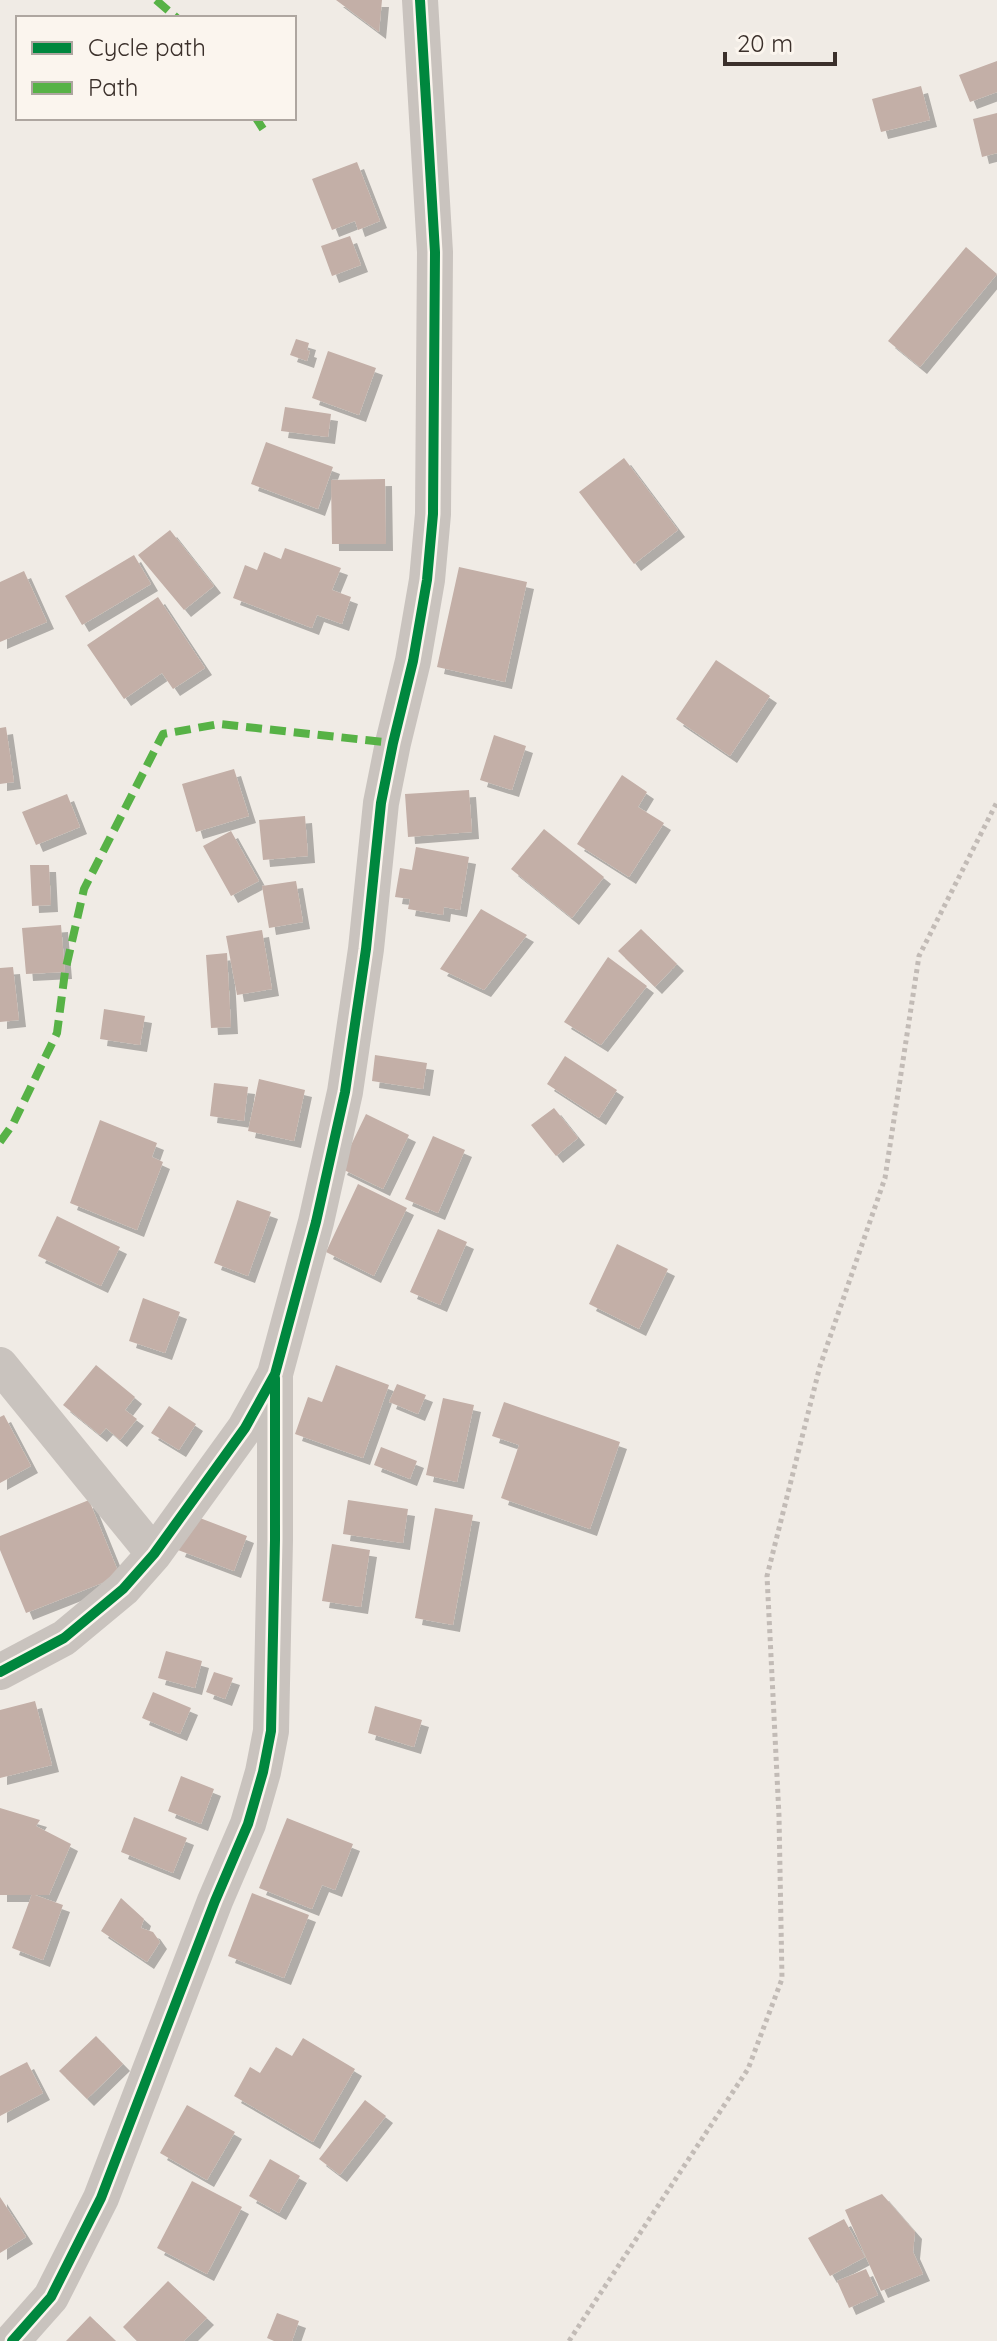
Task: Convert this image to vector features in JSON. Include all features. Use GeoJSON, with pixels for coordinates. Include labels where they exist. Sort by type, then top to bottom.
{"type":"FeatureCollection","features":[{"type":"Feature","properties":{"kind":"street"},"geometry":{"type":"LineString","coordinates":[[0,1672],[64,1638],[123,1589],[154,1554],[245,1428],[275,1374],[316,1222],[345,1092],[366,949],[381,803],[413,661],[427,580],[433,514],[435,252],[420,0]]}},
{"type":"Feature","properties":{"kind":"street"},"geometry":{"type":"LineString","coordinates":[[0,1365],[154,1554]]}},
{"type":"Feature","properties":{"kind":"street"},"geometry":{"type":"LineString","coordinates":[[12,2341],[51,2297],[101,2198],[215,1901],[248,1824],[263,1772],[271,1731],[275,1374]]}},
{"type":"Feature","properties":{"kind":"path"},"geometry":{"type":"LineString","coordinates":[[569,2341],[748,2069],[782,1979],[779,1816],[767,1576],[820,1366],[885,1178],[919,956],[997,802]]}},
{"type":"Feature","properties":{"kind":"building"},"geometry":{"type":"Polygon","coordinates":[[[336,0],[382,0],[379,32],[336,0]]]}},
{"type":"Feature","properties":{"kind":"building"},"geometry":{"type":"Polygon","coordinates":[[[997,61],[997,92],[970,102],[959,75],[997,61]]]}},
{"type":"Feature","properties":{"kind":"building"},"geometry":{"type":"Polygon","coordinates":[[[921,86],[930,120],[881,132],[872,99],[921,86]]]}},
{"type":"Feature","properties":{"kind":"building"},"geometry":{"type":"Polygon","coordinates":[[[997,113],[997,153],[982,157],[973,119],[997,113]]]}},
{"type":"Feature","properties":{"kind":"building"},"geometry":{"type":"Polygon","coordinates":[[[357,162],[380,221],[358,230],[355,221],[332,230],[312,179],[357,162]]]}},
{"type":"Feature","properties":{"kind":"building"},"geometry":{"type":"Polygon","coordinates":[[[350,236],[361,265],[332,276],[321,246],[350,236]]]}},
{"type":"Feature","properties":{"kind":"building"},"geometry":{"type":"Polygon","coordinates":[[[966,247],[997,274],[920,367],[888,341],[966,247]]]}},
{"type":"Feature","properties":{"kind":"building"},"geometry":{"type":"Polygon","coordinates":[[[296,339],[309,343],[307,361],[290,355],[296,339]]]}},
{"type":"Feature","properties":{"kind":"building"},"geometry":{"type":"Polygon","coordinates":[[[328,351],[376,368],[359,415],[312,398],[328,351]]]}},
{"type":"Feature","properties":{"kind":"building"},"geometry":{"type":"Polygon","coordinates":[[[285,407],[331,414],[328,437],[281,431],[285,407]]]}},
{"type":"Feature","properties":{"kind":"building"},"geometry":{"type":"Polygon","coordinates":[[[266,442],[333,467],[318,509],[251,484],[266,442]]]}},
{"type":"Feature","properties":{"kind":"building"},"geometry":{"type":"Polygon","coordinates":[[[624,458],[678,530],[634,564],[579,492],[624,458]]]}},
{"type":"Feature","properties":{"kind":"building"},"geometry":{"type":"Polygon","coordinates":[[[385,479],[386,544],[332,544],[331,480],[385,479]]]}},
{"type":"Feature","properties":{"kind":"building"},"geometry":{"type":"Polygon","coordinates":[[[170,530],[214,586],[184,610],[138,555],[170,530]]]}},
{"type":"Feature","properties":{"kind":"building"},"geometry":{"type":"Polygon","coordinates":[[[285,548],[341,568],[332,590],[351,597],[342,624],[317,615],[312,628],[233,598],[245,565],[257,570],[264,552],[281,559],[285,548]]]}},
{"type":"Feature","properties":{"kind":"building"},"geometry":{"type":"Polygon","coordinates":[[[134,555],[151,584],[82,625],[65,596],[134,555]]]}},
{"type":"Feature","properties":{"kind":"building"},"geometry":{"type":"Polygon","coordinates":[[[459,567],[527,582],[505,682],[437,667],[459,567]]]}},
{"type":"Feature","properties":{"kind":"building"},"geometry":{"type":"Polygon","coordinates":[[[24,571],[47,622],[0,642],[0,582],[24,571]]]}},
{"type":"Feature","properties":{"kind":"building"},"geometry":{"type":"Polygon","coordinates":[[[158,597],[205,668],[173,689],[162,673],[124,699],[87,645],[158,597]]]}},
{"type":"Feature","properties":{"kind":"building"},"geometry":{"type":"Polygon","coordinates":[[[716,660],[770,696],[730,756],[676,719],[716,660]]]}},
{"type":"Feature","properties":{"kind":"building"},"geometry":{"type":"Polygon","coordinates":[[[6,727],[14,782],[0,784],[0,728],[6,727]]]}},
{"type":"Feature","properties":{"kind":"building"},"geometry":{"type":"Polygon","coordinates":[[[494,735],[526,746],[512,790],[480,780],[494,735]]]}},
{"type":"Feature","properties":{"kind":"building"},"geometry":{"type":"Polygon","coordinates":[[[234,769],[249,816],[196,832],[182,784],[234,769]]]}},
{"type":"Feature","properties":{"kind":"building"},"geometry":{"type":"Polygon","coordinates":[[[622,775],[647,792],[638,807],[664,823],[629,877],[577,844],[622,775]]]}},
{"type":"Feature","properties":{"kind":"building"},"geometry":{"type":"Polygon","coordinates":[[[469,790],[472,832],[408,837],[405,794],[469,790]]]}},
{"type":"Feature","properties":{"kind":"building"},"geometry":{"type":"Polygon","coordinates":[[[67,794],[80,827],[36,845],[22,812],[67,794]]]}},
{"type":"Feature","properties":{"kind":"building"},"geometry":{"type":"Polygon","coordinates":[[[305,816],[308,856],[263,860],[259,820],[305,816]]]}},
{"type":"Feature","properties":{"kind":"building"},"geometry":{"type":"Polygon","coordinates":[[[544,829],[604,877],[572,918],[511,869],[544,829]]]}},
{"type":"Feature","properties":{"kind":"building"},"geometry":{"type":"Polygon","coordinates":[[[231,831],[259,881],[231,896],[203,846],[231,831]]]}},
{"type":"Feature","properties":{"kind":"building"},"geometry":{"type":"Polygon","coordinates":[[[416,847],[469,857],[460,910],[444,907],[443,915],[408,909],[410,899],[395,897],[400,868],[412,870],[416,847]]]}},
{"type":"Feature","properties":{"kind":"building"},"geometry":{"type":"Polygon","coordinates":[[[30,865],[49,865],[51,905],[32,906],[30,865]]]}},
{"type":"Feature","properties":{"kind":"building"},"geometry":{"type":"Polygon","coordinates":[[[296,881],[303,922],[269,928],[262,886],[296,881]]]}},
{"type":"Feature","properties":{"kind":"building"},"geometry":{"type":"Polygon","coordinates":[[[481,909],[527,935],[484,990],[440,969],[481,909]]]}},
{"type":"Feature","properties":{"kind":"building"},"geometry":{"type":"Polygon","coordinates":[[[61,925],[65,972],[26,974],[22,928],[61,925]]]}},
{"type":"Feature","properties":{"kind":"building"},"geometry":{"type":"Polygon","coordinates":[[[641,929],[677,964],[655,987],[618,951],[641,929]]]}},
{"type":"Feature","properties":{"kind":"building"},"geometry":{"type":"Polygon","coordinates":[[[262,930],[272,989],[237,995],[226,936],[262,930]]]}},
{"type":"Feature","properties":{"kind":"building"},"geometry":{"type":"Polygon","coordinates":[[[227,953],[231,1027],[211,1028],[206,955],[227,953]]]}},
{"type":"Feature","properties":{"kind":"building"},"geometry":{"type":"Polygon","coordinates":[[[608,957],[647,986],[601,1045],[564,1022],[608,957]]]}},
{"type":"Feature","properties":{"kind":"building"},"geometry":{"type":"Polygon","coordinates":[[[13,967],[19,1020],[0,1022],[0,968],[13,967]]]}},
{"type":"Feature","properties":{"kind":"building"},"geometry":{"type":"Polygon","coordinates":[[[104,1009],[145,1016],[140,1045],[100,1039],[104,1009]]]}},
{"type":"Feature","properties":{"kind":"building"},"geometry":{"type":"Polygon","coordinates":[[[375,1055],[427,1063],[423,1089],[372,1081],[375,1055]]]}},
{"type":"Feature","properties":{"kind":"building"},"geometry":{"type":"Polygon","coordinates":[[[565,1056],[617,1090],[599,1118],[547,1084],[565,1056]]]}},
{"type":"Feature","properties":{"kind":"building"},"geometry":{"type":"Polygon","coordinates":[[[259,1079],[305,1090],[294,1141],[248,1131],[259,1079]]]}},
{"type":"Feature","properties":{"kind":"building"},"geometry":{"type":"Polygon","coordinates":[[[214,1083],[248,1087],[244,1121],[210,1116],[214,1083]]]}},
{"type":"Feature","properties":{"kind":"building"},"geometry":{"type":"Polygon","coordinates":[[[554,1108],[578,1138],[556,1156],[531,1125],[554,1108]]]}},
{"type":"Feature","properties":{"kind":"building"},"geometry":{"type":"Polygon","coordinates":[[[366,1114],[409,1135],[383,1189],[340,1168],[366,1114]]]}},
{"type":"Feature","properties":{"kind":"building"},"geometry":{"type":"Polygon","coordinates":[[[100,1120],[157,1143],[152,1157],[163,1162],[137,1230],[70,1203],[100,1120]]]}},
{"type":"Feature","properties":{"kind":"building"},"geometry":{"type":"Polygon","coordinates":[[[433,1136],[465,1150],[438,1213],[405,1199],[433,1136]]]}},
{"type":"Feature","properties":{"kind":"building"},"geometry":{"type":"Polygon","coordinates":[[[358,1184],[407,1208],[374,1276],[326,1252],[358,1184]]]}},
{"type":"Feature","properties":{"kind":"building"},"geometry":{"type":"Polygon","coordinates":[[[237,1200],[271,1212],[248,1276],[214,1263],[237,1200]]]}},
{"type":"Feature","properties":{"kind":"building"},"geometry":{"type":"Polygon","coordinates":[[[57,1216],[120,1247],[101,1286],[38,1256],[57,1216]]]}},
{"type":"Feature","properties":{"kind":"building"},"geometry":{"type":"Polygon","coordinates":[[[438,1229],[467,1242],[440,1305],[410,1292],[438,1229]]]}},
{"type":"Feature","properties":{"kind":"building"},"geometry":{"type":"Polygon","coordinates":[[[617,1244],[668,1269],[639,1329],[589,1304],[617,1244]]]}},
{"type":"Feature","properties":{"kind":"building"},"geometry":{"type":"Polygon","coordinates":[[[143,1298],[180,1312],[165,1353],[129,1341],[143,1298]]]}},
{"type":"Feature","properties":{"kind":"building"},"geometry":{"type":"Polygon","coordinates":[[[96,1365],[135,1397],[125,1410],[137,1419],[120,1440],[106,1428],[100,1435],[63,1405],[96,1365]]]}},
{"type":"Feature","properties":{"kind":"building"},"geometry":{"type":"Polygon","coordinates":[[[336,1365],[389,1385],[363,1458],[295,1434],[308,1397],[322,1402],[336,1365]]]}},
{"type":"Feature","properties":{"kind":"building"},"geometry":{"type":"Polygon","coordinates":[[[397,1384],[426,1395],[418,1414],[389,1402],[397,1384]]]}},
{"type":"Feature","properties":{"kind":"building"},"geometry":{"type":"Polygon","coordinates":[[[443,1398],[474,1405],[457,1482],[426,1475],[443,1398]]]}},
{"type":"Feature","properties":{"kind":"building"},"geometry":{"type":"Polygon","coordinates":[[[504,1402],[620,1442],[590,1529],[501,1498],[519,1445],[492,1436],[504,1402]]]}},
{"type":"Feature","properties":{"kind":"building"},"geometry":{"type":"Polygon","coordinates":[[[169,1406],[196,1424],[179,1450],[151,1433],[169,1406]]]}},
{"type":"Feature","properties":{"kind":"building"},"geometry":{"type":"Polygon","coordinates":[[[4,1415],[31,1466],[0,1483],[0,1417],[4,1415]]]}},
{"type":"Feature","properties":{"kind":"building"},"geometry":{"type":"Polygon","coordinates":[[[381,1447],[417,1461],[410,1479],[374,1465],[381,1447]]]}},
{"type":"Feature","properties":{"kind":"building"},"geometry":{"type":"Polygon","coordinates":[[[89,1500],[120,1576],[26,1613],[0,1550],[0,1536],[89,1500]]]}},
{"type":"Feature","properties":{"kind":"building"},"geometry":{"type":"Polygon","coordinates":[[[348,1500],[408,1509],[403,1543],[343,1534],[348,1500]]]}},
{"type":"Feature","properties":{"kind":"building"},"geometry":{"type":"Polygon","coordinates":[[[435,1508],[473,1515],[453,1625],[415,1618],[435,1508]]]}},
{"type":"Feature","properties":{"kind":"building"},"geometry":{"type":"Polygon","coordinates":[[[192,1515],[247,1536],[234,1571],[178,1550],[192,1515]]]}},
{"type":"Feature","properties":{"kind":"building"},"geometry":{"type":"Polygon","coordinates":[[[332,1544],[370,1550],[361,1607],[322,1601],[332,1544]]]}},
{"type":"Feature","properties":{"kind":"building"},"geometry":{"type":"Polygon","coordinates":[[[166,1651],[202,1661],[195,1688],[158,1678],[166,1651]]]}},
{"type":"Feature","properties":{"kind":"building"},"geometry":{"type":"Polygon","coordinates":[[[214,1672],[233,1678],[225,1699],[206,1692],[214,1672]]]}},
{"type":"Feature","properties":{"kind":"building"},"geometry":{"type":"Polygon","coordinates":[[[153,1692],[191,1708],[180,1734],[142,1718],[153,1692]]]}},
{"type":"Feature","properties":{"kind":"building"},"geometry":{"type":"Polygon","coordinates":[[[35,1701],[52,1765],[0,1778],[0,1710],[35,1701]]]}},
{"type":"Feature","properties":{"kind":"building"},"geometry":{"type":"Polygon","coordinates":[[[375,1706],[422,1720],[414,1747],[368,1733],[375,1706]]]}},
{"type":"Feature","properties":{"kind":"building"},"geometry":{"type":"Polygon","coordinates":[[[181,1776],[214,1789],[201,1824],[168,1811],[181,1776]]]}},
{"type":"Feature","properties":{"kind":"building"},"geometry":{"type":"Polygon","coordinates":[[[0,1808],[40,1820],[36,1826],[71,1844],[49,1895],[0,1895],[0,1808]]]}},
{"type":"Feature","properties":{"kind":"building"},"geometry":{"type":"Polygon","coordinates":[[[134,1817],[187,1838],[173,1873],[121,1852],[134,1817]]]}},
{"type":"Feature","properties":{"kind":"building"},"geometry":{"type":"Polygon","coordinates":[[[287,1818],[353,1844],[335,1890],[322,1885],[312,1909],[259,1888],[287,1818]]]}},
{"type":"Feature","properties":{"kind":"building"},"geometry":{"type":"Polygon","coordinates":[[[252,1893],[309,1915],[284,1978],[228,1956],[252,1893]]]}},
{"type":"Feature","properties":{"kind":"building"},"geometry":{"type":"Polygon","coordinates":[[[32,1894],[63,1905],[43,1960],[12,1948],[32,1894]]]}},
{"type":"Feature","properties":{"kind":"building"},"geometry":{"type":"Polygon","coordinates":[[[121,1898],[144,1919],[141,1928],[153,1932],[160,1942],[147,1962],[101,1931],[121,1898]]]}},
{"type":"Feature","properties":{"kind":"building"},"geometry":{"type":"Polygon","coordinates":[[[96,2036],[123,2064],[87,2099],[59,2071],[96,2036]]]}},
{"type":"Feature","properties":{"kind":"building"},"geometry":{"type":"Polygon","coordinates":[[[303,2038],[355,2069],[313,2142],[234,2096],[250,2067],[260,2073],[276,2047],[292,2056],[303,2038]]]}},
{"type":"Feature","properties":{"kind":"building"},"geometry":{"type":"Polygon","coordinates":[[[27,2062],[43,2093],[0,2116],[0,2076],[27,2062]]]}},
{"type":"Feature","properties":{"kind":"building"},"geometry":{"type":"Polygon","coordinates":[[[365,2100],[386,2116],[340,2175],[319,2159],[365,2100]]]}},
{"type":"Feature","properties":{"kind":"building"},"geometry":{"type":"Polygon","coordinates":[[[187,2105],[235,2132],[207,2180],[160,2153],[187,2105]]]}},
{"type":"Feature","properties":{"kind":"building"},"geometry":{"type":"Polygon","coordinates":[[[270,2159],[300,2176],[279,2213],[249,2196],[270,2159]]]}},
{"type":"Feature","properties":{"kind":"building"},"geometry":{"type":"Polygon","coordinates":[[[192,2181],[242,2207],[207,2274],[157,2248],[192,2181]]]}},
{"type":"Feature","properties":{"kind":"building"},"geometry":{"type":"Polygon","coordinates":[[[882,2194],[915,2232],[913,2252],[923,2274],[881,2291],[845,2210],[882,2194]]]}},
{"type":"Feature","properties":{"kind":"building"},"geometry":{"type":"Polygon","coordinates":[[[0,2197],[26,2237],[0,2253],[0,2197]]]}},
{"type":"Feature","properties":{"kind":"building"},"geometry":{"type":"Polygon","coordinates":[[[844,2219],[865,2257],[830,2276],[808,2238],[844,2219]]]}},
{"type":"Feature","properties":{"kind":"building"},"geometry":{"type":"Polygon","coordinates":[[[866,2269],[878,2295],[849,2308],[837,2281],[866,2269]]]}},
{"type":"Feature","properties":{"kind":"building"},"geometry":{"type":"Polygon","coordinates":[[[168,2281],[207,2318],[184,2341],[137,2341],[123,2327],[168,2281]]]}},
{"type":"Feature","properties":{"kind":"building"},"geometry":{"type":"Polygon","coordinates":[[[277,2313],[299,2321],[292,2341],[267,2338],[277,2313]]]}},
{"type":"Feature","properties":{"kind":"building"},"geometry":{"type":"Polygon","coordinates":[[[90,2316],[116,2341],[66,2341],[90,2316]]]}},
{"type":"Feature","properties":{"kind":"marked path"},"geometry":{"type":"LineString","coordinates":[[156,0],[175,16]]}},
{"type":"Feature","properties":{"kind":"marked path"},"geometry":{"type":"LineString","coordinates":[[257,120],[263,129]]}},
{"type":"Feature","properties":{"kind":"marked path"},"geometry":{"type":"LineString","coordinates":[[0,1142],[13,1124],[57,1033],[65,972],[84,889],[163,734],[219,724],[393,743]]}},
{"type":"Feature","properties":{"kind":"cycle path"},"geometry":{"type":"LineString","coordinates":[[0,1672],[64,1638],[123,1589],[154,1554],[245,1428],[275,1374],[316,1222],[345,1092],[366,949],[381,803],[413,661],[427,580],[433,514],[435,252],[420,0]]}},
{"type":"Feature","properties":{"kind":"cycle path"},"geometry":{"type":"LineString","coordinates":[[12,2341],[51,2297],[101,2198],[215,1901],[248,1824],[263,1772],[271,1731],[275,1378]]}}]}
